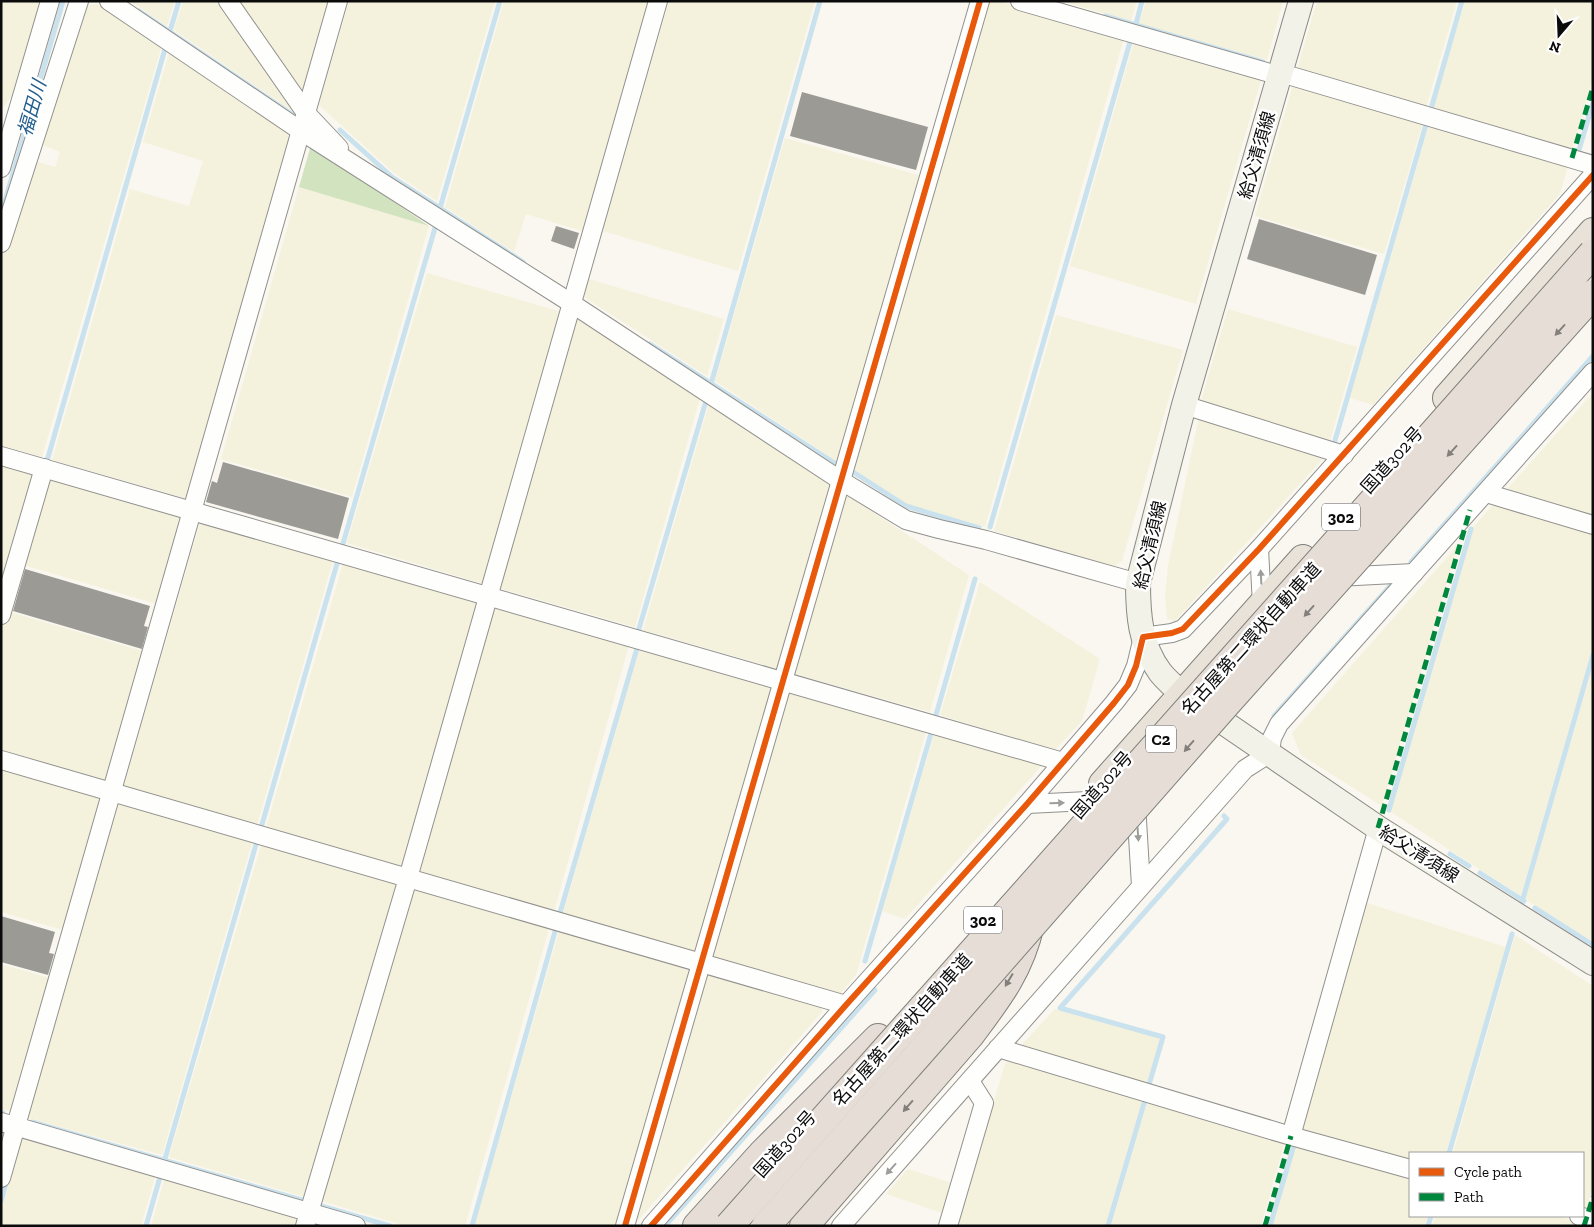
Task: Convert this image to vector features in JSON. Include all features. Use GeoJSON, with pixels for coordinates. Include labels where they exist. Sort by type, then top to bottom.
{"type":"FeatureCollection","features":[{"type":"Feature","properties":{"kind":"highway","name":"国道302号"},"geometry":{"type":"LineString","coordinates":[[712,1226],[1593,232]]}},
{"type":"Feature","properties":{"kind":"highway","name":"名古屋第二環状自動車道"},"geometry":{"type":"LineString","coordinates":[[729,1226],[1593,252]]}},
{"type":"Feature","properties":{"kind":"highway","name":"名古屋第二環状自動車道"},"geometry":{"type":"LineString","coordinates":[[766,1226],[1227,703],[1593,294]]}},
{"type":"Feature","properties":{"kind":"highway"},"geometry":{"type":"LineString","coordinates":[[804,1226],[970,1035],[1006,986],[1015,971],[1028,936],[1046,850]]}},
{"type":"Feature","properties":{"kind":"highway"},"geometry":{"type":"LineString","coordinates":[[697,1226],[763,1153],[878,1038]]}},
{"type":"Feature","properties":{"kind":"main road","name":"給父清須線"},"geometry":{"type":"LineString","coordinates":[[1301,1],[1184,405],[1138,582],[1138,610],[1142,637],[1160,673],[1182,694],[1378,828],[1593,963]]}},
{"type":"Feature","properties":{"kind":"street"},"geometry":{"type":"LineString","coordinates":[[1,168],[50,1]]}},
{"type":"Feature","properties":{"kind":"street"},"geometry":{"type":"LineString","coordinates":[[1,244],[8,202],[78,1]]}},
{"type":"Feature","properties":{"kind":"street"},"geometry":{"type":"LineString","coordinates":[[108,1],[301,131],[571,303],[840,480],[906,520],[1138,582]]}},
{"type":"Feature","properties":{"kind":"street"},"geometry":{"type":"LineString","coordinates":[[228,1],[306,113],[355,165]]}},
{"type":"Feature","properties":{"kind":"street"},"geometry":{"type":"LineString","coordinates":[[1,1178],[9,1124],[111,792],[338,1]]}},
{"type":"Feature","properties":{"kind":"street"},"geometry":{"type":"LineString","coordinates":[[307,1219],[408,878],[658,1]]}},
{"type":"Feature","properties":{"kind":"street"},"geometry":{"type":"LineString","coordinates":[[625,1226],[980,1]]}},
{"type":"Feature","properties":{"kind":"street"},"geometry":{"type":"LineString","coordinates":[[1020,1],[1593,165]]}},
{"type":"Feature","properties":{"kind":"street"},"geometry":{"type":"LineString","coordinates":[[651,1226],[1027,804],[1128,685],[1136,666],[1142,637],[1172,633],[1183,629],[1344,455],[1593,175]]}},
{"type":"Feature","properties":{"kind":"street"},"geometry":{"type":"LineString","coordinates":[[841,1226],[1245,769],[1270,753],[1272,738],[1279,724],[1593,372]]}},
{"type":"Feature","properties":{"kind":"street"},"geometry":{"type":"LineString","coordinates":[[1184,405],[1344,455]]}},
{"type":"Feature","properties":{"kind":"street"},"geometry":{"type":"LineString","coordinates":[[1,456],[1063,762]]}},
{"type":"Feature","properties":{"kind":"street"},"geometry":{"type":"LineString","coordinates":[[1,615],[44,468]]}},
{"type":"Feature","properties":{"kind":"street"},"geometry":{"type":"LineString","coordinates":[[1486,494],[1593,525]]}},
{"type":"Feature","properties":{"kind":"street"},"geometry":{"type":"LineString","coordinates":[[1259,549],[1262,605]]}},
{"type":"Feature","properties":{"kind":"street"},"geometry":{"type":"LineString","coordinates":[[1284,580],[1414,573]]}},
{"type":"Feature","properties":{"kind":"street"},"geometry":{"type":"LineString","coordinates":[[1132,751],[1141,886]]}},
{"type":"Feature","properties":{"kind":"street"},"geometry":{"type":"LineString","coordinates":[[1,760],[846,1005]]}},
{"type":"Feature","properties":{"kind":"street"},"geometry":{"type":"LineString","coordinates":[[1027,804],[1088,801]]}},
{"type":"Feature","properties":{"kind":"street"},"geometry":{"type":"LineString","coordinates":[[1291,1136],[1378,828]]}},
{"type":"Feature","properties":{"kind":"street"},"geometry":{"type":"LineString","coordinates":[[998,1048],[1291,1136],[1409,1169]]}},
{"type":"Feature","properties":{"kind":"street"},"geometry":{"type":"LineString","coordinates":[[948,1226],[984,1103],[970,1081]]}},
{"type":"Feature","properties":{"kind":"street"},"geometry":{"type":"LineString","coordinates":[[9,1124],[307,1219],[356,1226]]}},
{"type":"Feature","properties":{"kind":"shaded area"},"geometry":{"type":"Polygon","coordinates":[[[1,1],[44,1],[22,83],[1,110],[1,1]]]}},
{"type":"Feature","properties":{"kind":"shaded area"},"geometry":{"type":"Polygon","coordinates":[[[130,1],[175,1],[167,26],[130,1]]]}},
{"type":"Feature","properties":{"kind":"shaded area"},"geometry":{"type":"Polygon","coordinates":[[[183,1],[219,1],[298,115],[174,30],[183,1]]]}},
{"type":"Feature","properties":{"kind":"shaded area"},"geometry":{"type":"Polygon","coordinates":[[[236,1],[333,1],[303,96],[236,1]]]}},
{"type":"Feature","properties":{"kind":"shaded area"},"geometry":{"type":"Polygon","coordinates":[[[349,1],[495,1],[437,201],[394,173],[319,105],[349,1]]]}},
{"type":"Feature","properties":{"kind":"shaded area"},"geometry":{"type":"Polygon","coordinates":[[[504,1],[653,1],[585,232],[526,214],[514,252],[445,207],[504,1]]]}},
{"type":"Feature","properties":{"kind":"shaded area"},"geometry":{"type":"Polygon","coordinates":[[[669,1],[815,1],[738,271],[603,231],[669,1]]]}},
{"type":"Feature","properties":{"kind":"shaded area"},"geometry":{"type":"Polygon","coordinates":[[[989,1],[998,1],[1124,38],[985,527],[907,504],[853,469],[989,1]]]}},
{"type":"Feature","properties":{"kind":"shaded area"},"geometry":{"type":"Polygon","coordinates":[[[1061,1],[1137,1],[1131,21],[1061,1]]]}},
{"type":"Feature","properties":{"kind":"shaded area"},"geometry":{"type":"Polygon","coordinates":[[[1146,1],[1283,1],[1267,60],[1139,24],[1146,1]]]}},
{"type":"Feature","properties":{"kind":"shaded area"},"geometry":{"type":"Polygon","coordinates":[[[1317,1],[1457,1],[1425,111],[1296,73],[1317,1]]]}},
{"type":"Feature","properties":{"kind":"shaded area"},"geometry":{"type":"Polygon","coordinates":[[[1465,1],[1593,1],[1593,77],[1571,153],[1432,113],[1465,1]]]}},
{"type":"Feature","properties":{"kind":"shaded area"},"geometry":{"type":"Polygon","coordinates":[[[101,4],[162,45],[42,457],[1,445],[1,259],[32,160],[55,167],[60,152],[38,143],[88,5],[101,4]]]}},
{"type":"Feature","properties":{"kind":"shaded area"},"geometry":{"type":"Polygon","coordinates":[[[1134,41],[1262,77],[1196,304],[1070,266],[1134,41]]]}},
{"type":"Feature","properties":{"kind":"shaded area"},"geometry":{"type":"Polygon","coordinates":[[[170,49],[296,132],[188,499],[52,460],[130,189],[189,206],[203,161],[143,142],[170,49]]]}},
{"type":"Feature","properties":{"kind":"shaded area"},"geometry":{"type":"Polygon","coordinates":[[[1294,81],[1424,119],[1384,254],[1255,216],[1294,81]]]}},
{"type":"Feature","properties":{"kind":"shaded area"},"geometry":{"type":"Polygon","coordinates":[[[1430,121],[1569,162],[1560,194],[1373,405],[1350,398],[1430,121]]]}},
{"type":"Feature","properties":{"kind":"shaded area"},"geometry":{"type":"Polygon","coordinates":[[[785,138],[922,176],[839,463],[715,381],[785,138]]]}},
{"type":"Feature","properties":{"kind":"shaded area"},"geometry":{"type":"Polygon","coordinates":[[[299,187],[429,226],[352,497],[221,459],[299,187]]]}},
{"type":"Feature","properties":{"kind":"shaded area"},"geometry":{"type":"Polygon","coordinates":[[[427,273],[562,312],[484,584],[347,543],[427,273]]]}},
{"type":"Feature","properties":{"kind":"shaded area"},"geometry":{"type":"Polygon","coordinates":[[[589,279],[724,319],[707,376],[584,297],[589,279]]]}},
{"type":"Feature","properties":{"kind":"shaded area"},"geometry":{"type":"Polygon","coordinates":[[[1228,309],[1357,347],[1330,441],[1200,404],[1228,309]]]}},
{"type":"Feature","properties":{"kind":"shaded area"},"geometry":{"type":"Polygon","coordinates":[[[1056,315],[1183,350],[1122,561],[1114,566],[994,531],[1056,315]]]}},
{"type":"Feature","properties":{"kind":"shaded area"},"geometry":{"type":"Polygon","coordinates":[[[578,320],[700,398],[635,627],[498,588],[575,321],[578,320]]]}},
{"type":"Feature","properties":{"kind":"shaded area"},"geometry":{"type":"Polygon","coordinates":[[[1593,393],[1593,516],[1515,494],[1508,488],[1593,393]]]}},
{"type":"Feature","properties":{"kind":"shaded area"},"geometry":{"type":"Polygon","coordinates":[[[709,404],[830,483],[831,488],[779,669],[643,630],[709,404]]]}},
{"type":"Feature","properties":{"kind":"shaded area"},"geometry":{"type":"Polygon","coordinates":[[[1199,416],[1319,452],[1322,460],[1175,621],[1167,619],[1165,597],[1168,566],[1199,416]]]}},
{"type":"Feature","properties":{"kind":"shaded area"},"geometry":{"type":"Polygon","coordinates":[[[1,461],[38,472],[1,600],[1,461]]]}},
{"type":"Feature","properties":{"kind":"shaded area"},"geometry":{"type":"Polygon","coordinates":[[[50,475],[183,514],[160,605],[20,564],[50,475]]]}},
{"type":"Feature","properties":{"kind":"shaded area"},"geometry":{"type":"Polygon","coordinates":[[[845,494],[969,575],[930,712],[795,674],[845,494]]]}},
{"type":"Feature","properties":{"kind":"shaded area"},"geometry":{"type":"Polygon","coordinates":[[[1495,503],[1593,528],[1593,646],[1521,896],[1391,812],[1473,527],[1495,503]]]}},
{"type":"Feature","properties":{"kind":"shaded area"},"geometry":{"type":"Polygon","coordinates":[[[201,519],[334,557],[256,829],[123,789],[201,519]]]}},
{"type":"Feature","properties":{"kind":"shaded area"},"geometry":{"type":"Polygon","coordinates":[[[1458,545],[1382,806],[1301,755],[1292,733],[1458,545]]]}},
{"type":"Feature","properties":{"kind":"shaded area"},"geometry":{"type":"Polygon","coordinates":[[[344,560],[479,598],[402,870],[265,831],[344,560]]]}},
{"type":"Feature","properties":{"kind":"shaded area"},"geometry":{"type":"Polygon","coordinates":[[[980,582],[1100,659],[1082,721],[1055,750],[940,715],[980,582]]]}},
{"type":"Feature","properties":{"kind":"shaded area"},"geometry":{"type":"Polygon","coordinates":[[[493,606],[630,642],[553,915],[415,875],[493,606]]]}},
{"type":"Feature","properties":{"kind":"shaded area"},"geometry":{"type":"Polygon","coordinates":[[[7,611],[146,652],[108,784],[1,756],[1,630],[7,611]]]}},
{"type":"Feature","properties":{"kind":"shaded area"},"geometry":{"type":"Polygon","coordinates":[[[641,644],[774,684],[698,956],[562,917],[641,644]]]}},
{"type":"Feature","properties":{"kind":"shaded area"},"geometry":{"type":"Polygon","coordinates":[[[1593,666],[1593,942],[1525,899],[1593,666]]]}},
{"type":"Feature","properties":{"kind":"shaded area"},"geometry":{"type":"Polygon","coordinates":[[[788,688],[927,728],[856,975],[838,996],[709,959],[788,688]]]}},
{"type":"Feature","properties":{"kind":"shaded area"},"geometry":{"type":"Polygon","coordinates":[[[935,731],[1044,763],[905,919],[882,911],[935,731]]]}},
{"type":"Feature","properties":{"kind":"shaded area"},"geometry":{"type":"Polygon","coordinates":[[[1,764],[103,794],[66,931],[1,912],[1,764]]]}},
{"type":"Feature","properties":{"kind":"shaded area"},"geometry":{"type":"Polygon","coordinates":[[[120,800],[253,839],[162,1155],[28,1118],[120,800]]]}},
{"type":"Feature","properties":{"kind":"shaded area"},"geometry":{"type":"Polygon","coordinates":[[[262,842],[398,881],[308,1198],[169,1157],[262,842]]]}},
{"type":"Feature","properties":{"kind":"shaded area"},"geometry":{"type":"Polygon","coordinates":[[[413,884],[550,925],[465,1226],[406,1226],[321,1201],[413,884]]]}},
{"type":"Feature","properties":{"kind":"shaded area"},"geometry":{"type":"Polygon","coordinates":[[[1367,903],[1506,947],[1446,1152],[1409,1152],[1409,1165],[1301,1133],[1367,903]]]}},
{"type":"Feature","properties":{"kind":"shaded area"},"geometry":{"type":"Polygon","coordinates":[[[560,928],[695,967],[619,1226],[474,1226],[560,928]]]}},
{"type":"Feature","properties":{"kind":"shaded area"},"geometry":{"type":"Polygon","coordinates":[[[1515,935],[1593,986],[1593,1186],[1585,1213],[1584,1152],[1453,1152],[1515,935]]]}},
{"type":"Feature","properties":{"kind":"shaded area"},"geometry":{"type":"Polygon","coordinates":[[[1,964],[53,979],[14,1113],[1,1109],[1,964]]]}},
{"type":"Feature","properties":{"kind":"shaded area"},"geometry":{"type":"Polygon","coordinates":[[[707,970],[821,1004],[822,1012],[633,1226],[707,970]]]}},
{"type":"Feature","properties":{"kind":"shaded area"},"geometry":{"type":"Polygon","coordinates":[[[1055,1009],[1161,1038],[1145,1088],[1017,1050],[1055,1009]]]}},
{"type":"Feature","properties":{"kind":"shaded area"},"geometry":{"type":"Polygon","coordinates":[[[1010,1057],[1143,1098],[1106,1226],[956,1226],[1005,1064],[1010,1057]]]}},
{"type":"Feature","properties":{"kind":"shaded area"},"geometry":{"type":"Polygon","coordinates":[[[1148,1099],[1286,1138],[1261,1226],[1111,1226],[1148,1099]]]}},
{"type":"Feature","properties":{"kind":"shaded area"},"geometry":{"type":"Polygon","coordinates":[[[23,1135],[156,1174],[141,1226],[1,1226],[1,1211],[23,1135]]]}},
{"type":"Feature","properties":{"kind":"shaded area"},"geometry":{"type":"Polygon","coordinates":[[[1297,1139],[1409,1172],[1409,1217],[1428,1217],[1425,1226],[1272,1226],[1297,1139]]]}},
{"type":"Feature","properties":{"kind":"shaded area"},"geometry":{"type":"Polygon","coordinates":[[[908,1169],[955,1184],[945,1214],[886,1194],[908,1169]]]}},
{"type":"Feature","properties":{"kind":"shaded area"},"geometry":{"type":"Polygon","coordinates":[[[165,1177],[300,1216],[300,1226],[151,1226],[165,1177]]]}},
{"type":"Feature","properties":{"kind":"shaded area"},"geometry":{"type":"Polygon","coordinates":[[[1435,1217],[1561,1217],[1582,1223],[1581,1226],[1432,1226],[1435,1217]]]}},
{"type":"Feature","properties":{"kind":"green space"},"geometry":{"type":"Polygon","coordinates":[[[311,145],[429,226],[299,187],[311,145]]]}},
{"type":"Feature","properties":{"kind":"building"},"geometry":{"type":"Polygon","coordinates":[[[802,92],[928,127],[916,170],[790,136],[802,92]]]}},
{"type":"Feature","properties":{"kind":"building"},"geometry":{"type":"Polygon","coordinates":[[[1259,219],[1377,255],[1365,295],[1247,259],[1259,219]]]}},
{"type":"Feature","properties":{"kind":"building"},"geometry":{"type":"Polygon","coordinates":[[[556,226],[579,233],[574,249],[551,241],[556,226]]]}},
{"type":"Feature","properties":{"kind":"building"},"geometry":{"type":"Polygon","coordinates":[[[223,462],[349,498],[338,539],[206,502],[212,481],[217,483],[223,462]]]}},
{"type":"Feature","properties":{"kind":"building"},"geometry":{"type":"Polygon","coordinates":[[[25,569],[150,606],[144,626],[148,627],[142,649],[13,611],[25,569]]]}},
{"type":"Feature","properties":{"kind":"building"},"geometry":{"type":"Polygon","coordinates":[[[1,916],[55,932],[49,953],[54,954],[48,975],[1,962],[1,916]]]}},
{"type":"Feature","properties":{"kind":"waterway","name":"福田川"},"geometry":{"type":"LineString","coordinates":[[2,211],[63,1]]}},
{"type":"Feature","properties":{"kind":"waterway"},"geometry":{"type":"LineString","coordinates":[[170,31],[179,1]]}},
{"type":"Feature","properties":{"kind":"waterway"},"geometry":{"type":"LineString","coordinates":[[440,208],[500,1]]}},
{"type":"Feature","properties":{"kind":"waterway"},"geometry":{"type":"LineString","coordinates":[[711,384],[820,1]]}},
{"type":"Feature","properties":{"kind":"waterway"},"geometry":{"type":"LineString","coordinates":[[1135,28],[1142,1]]}},
{"type":"Feature","properties":{"kind":"waterway"},"geometry":{"type":"LineString","coordinates":[[1431,109],[1462,1]]}},
{"type":"Feature","properties":{"kind":"waterway"},"geometry":{"type":"LineString","coordinates":[[139,11],[296,117]]}},
{"type":"Feature","properties":{"kind":"waterway"},"geometry":{"type":"LineString","coordinates":[[1105,16],[1263,62]]}},
{"type":"Feature","properties":{"kind":"waterway"},"geometry":{"type":"LineString","coordinates":[[990,527],[1130,42]]}},
{"type":"Feature","properties":{"kind":"waterway"},"geometry":{"type":"LineString","coordinates":[[47,461],[165,49]]}},
{"type":"Feature","properties":{"kind":"waterway"},"geometry":{"type":"LineString","coordinates":[[1578,153],[1593,103]]}},
{"type":"Feature","properties":{"kind":"waterway"},"geometry":{"type":"LineString","coordinates":[[1334,444],[1427,121]]}},
{"type":"Feature","properties":{"kind":"waterway"},"geometry":{"type":"LineString","coordinates":[[340,130],[392,177],[523,262]]}},
{"type":"Feature","properties":{"kind":"waterway"},"geometry":{"type":"LineString","coordinates":[[342,547],[435,228]]}},
{"type":"Feature","properties":{"kind":"waterway"},"geometry":{"type":"LineString","coordinates":[[650,344],[836,464]]}},
{"type":"Feature","properties":{"kind":"waterway"},"geometry":{"type":"LineString","coordinates":[[1411,562],[1593,356]]}},
{"type":"Feature","properties":{"kind":"waterway"},"geometry":{"type":"LineString","coordinates":[[638,632],[706,401]]}},
{"type":"Feature","properties":{"kind":"waterway"},"geometry":{"type":"LineString","coordinates":[[851,468],[850,470],[906,506],[979,528]]}},
{"type":"Feature","properties":{"kind":"waterway"},"geometry":{"type":"LineString","coordinates":[[1389,810],[1471,529]]}},
{"type":"Feature","properties":{"kind":"waterway"},"geometry":{"type":"LineString","coordinates":[[261,828],[338,560]]}},
{"type":"Feature","properties":{"kind":"waterway"},"geometry":{"type":"LineString","coordinates":[[936,715],[975,579]]}},
{"type":"Feature","properties":{"kind":"waterway"},"geometry":{"type":"LineString","coordinates":[[1274,716],[1391,585]]}},
{"type":"Feature","properties":{"kind":"waterway"},"geometry":{"type":"LineString","coordinates":[[560,913],[638,645]]}},
{"type":"Feature","properties":{"kind":"waterway"},"geometry":{"type":"LineString","coordinates":[[1522,902],[1593,655]]}},
{"type":"Feature","properties":{"kind":"waterway"},"geometry":{"type":"LineString","coordinates":[[865,961],[932,730]]}},
{"type":"Feature","properties":{"kind":"waterway"},"geometry":{"type":"LineString","coordinates":[[1148,1088],[1163,1037],[1060,1008],[1227,819],[1224,816]]}},
{"type":"Feature","properties":{"kind":"waterway"},"geometry":{"type":"LineString","coordinates":[[164,1162],[257,841]]}},
{"type":"Feature","properties":{"kind":"waterway"},"geometry":{"type":"LineString","coordinates":[[1450,854],[1469,866]]}},
{"type":"Feature","properties":{"kind":"waterway"},"geometry":{"type":"LineString","coordinates":[[1480,873],[1524,901]]}},
{"type":"Feature","properties":{"kind":"waterway"},"geometry":{"type":"LineString","coordinates":[[1535,908],[1593,945]]}},
{"type":"Feature","properties":{"kind":"waterway"},"geometry":{"type":"LineString","coordinates":[[472,1226],[556,928]]}},
{"type":"Feature","properties":{"kind":"waterway"},"geometry":{"type":"LineString","coordinates":[[1449,1152],[1512,934]]}},
{"type":"Feature","properties":{"kind":"waterway"},"geometry":{"type":"LineString","coordinates":[[665,1226],[875,990]]}},
{"type":"Feature","properties":{"kind":"waterway"},"geometry":{"type":"LineString","coordinates":[[1108,1226],[1145,1100]]}},
{"type":"Feature","properties":{"kind":"waterway"},"geometry":{"type":"LineString","coordinates":[[32,1122],[305,1201]]}},
{"type":"Feature","properties":{"kind":"waterway"},"geometry":{"type":"LineString","coordinates":[[1270,1226],[1294,1145]]}},
{"type":"Feature","properties":{"kind":"waterway"},"geometry":{"type":"LineString","coordinates":[[146,1226],[160,1177]]}},
{"type":"Feature","properties":{"kind":"waterway"},"geometry":{"type":"LineString","coordinates":[[1,1201],[7,1180]]}},
{"type":"Feature","properties":{"kind":"waterway"},"geometry":{"type":"LineString","coordinates":[[318,1205],[390,1226]]}},
{"type":"Feature","properties":{"kind":"waterway"},"geometry":{"type":"LineString","coordinates":[[1428,1226],[1431,1217]]}},
{"type":"Feature","properties":{"kind":"marked path"},"geometry":{"type":"LineString","coordinates":[[1572,158],[1593,87]]}},
{"type":"Feature","properties":{"kind":"marked path"},"geometry":{"type":"LineString","coordinates":[[1378,828],[1470,510]]}},
{"type":"Feature","properties":{"kind":"marked path"},"geometry":{"type":"LineString","coordinates":[[1265,1226],[1291,1136]]}},
{"type":"Feature","properties":{"kind":"marked path"},"geometry":{"type":"LineString","coordinates":[[1584,1226],[1593,1197]]}},
{"type":"Feature","properties":{"kind":"cycle path"},"geometry":{"type":"LineString","coordinates":[[625,1226],[980,1]]}},
{"type":"Feature","properties":{"kind":"cycle path"},"geometry":{"type":"LineString","coordinates":[[651,1226],[1027,804],[1114,703],[1128,685],[1136,666],[1143,637],[1172,633],[1183,629],[1259,549],[1593,175]]}}]}
